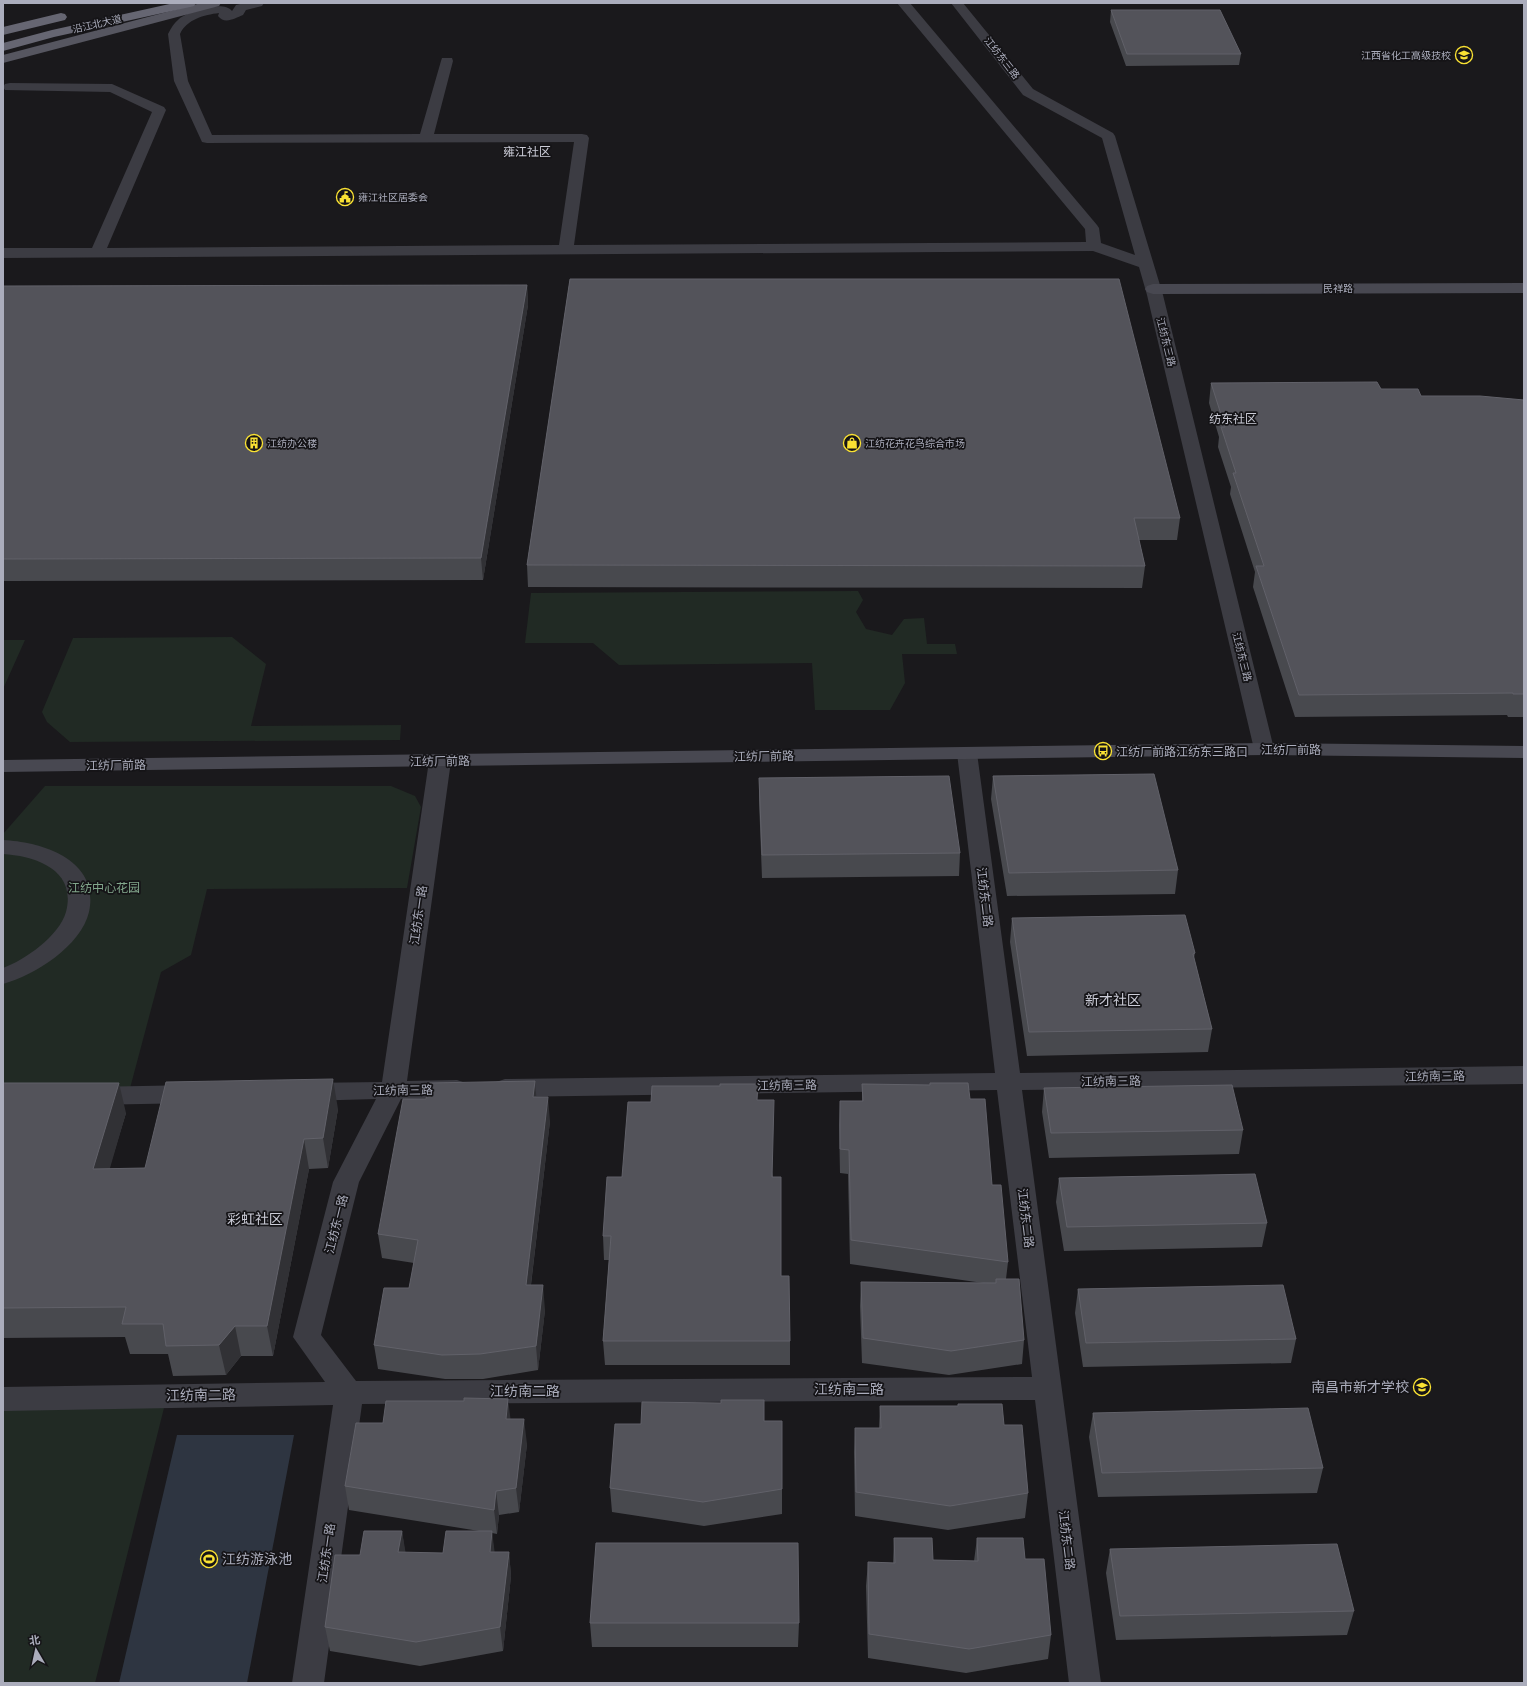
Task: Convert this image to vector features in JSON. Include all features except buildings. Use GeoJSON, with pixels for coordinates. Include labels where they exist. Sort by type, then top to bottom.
{"type":"FeatureCollection","features":[{"type":"Feature","properties":{"kind":"highway","name":"沿江北大道"},"geometry":{"type":"LineString","coordinates":[[3,47],[52,34],[190,3]]}},
{"type":"Feature","properties":{"kind":"highway","name":"沿江北大道"},"geometry":{"type":"LineString","coordinates":[[3,31],[76,14]]}},
{"type":"Feature","properties":{"kind":"main road"},"geometry":{"type":"LineString","coordinates":[[3,59],[219,6]]}},
{"type":"Feature","properties":{"kind":"main road","name":"民祥路"},"geometry":{"type":"LineString","coordinates":[[1154,292],[1524,288]]}},
{"type":"Feature","properties":{"kind":"main road","name":"民祥路"},"geometry":{"type":"LineString","coordinates":[[1154,292],[1524,294]]}},
{"type":"Feature","properties":{"kind":"main road","name":"江纺厂前路"},"geometry":{"type":"LineString","coordinates":[[3,766],[1264,749],[1524,752]]}},
{"type":"Feature","properties":{"kind":"street"},"geometry":{"type":"LineString","coordinates":[[258,3],[240,8],[239,12],[227,17],[224,16],[226,11],[219,6],[188,18],[175,29],[174,34],[181,81],[207,139],[582,138],[566,250]]}},
{"type":"Feature","properties":{"kind":"street"},"geometry":{"type":"LineString","coordinates":[[903,3],[1092,228],[1094,246]]}},
{"type":"Feature","properties":{"kind":"street","name":"江纺东三路"},"geometry":{"type":"LineString","coordinates":[[957,3],[1028,92],[1108,136],[1154,292],[1264,749]]}},
{"type":"Feature","properties":{"kind":"street"},"geometry":{"type":"LineString","coordinates":[[426,138],[447,61]]}},
{"type":"Feature","properties":{"kind":"street"},"geometry":{"type":"LineString","coordinates":[[10,87],[112,88],[159,110],[98,252]]}},
{"type":"Feature","properties":{"kind":"street"},"geometry":{"type":"LineString","coordinates":[[3,253],[1094,246],[1116,252],[1146,264]]}},
{"type":"Feature","properties":{"kind":"street","name":"江纺东二路"},"geometry":{"type":"LineString","coordinates":[[967,753],[1085,1683]]}},
{"type":"Feature","properties":{"kind":"street","name":"江纺东一路"},"geometry":{"type":"LineString","coordinates":[[308,1683],[349,1393],[307,1337],[346,1182],[393,1090],[440,761]]}},
{"type":"Feature","properties":{"kind":"street"},"geometry":{"type":"LineString","coordinates":[[3,846],[15,847],[45,855],[67,869],[78,889],[77,912],[64,936],[40,958],[3,976]]}},
{"type":"Feature","properties":{"kind":"street","name":"江纺南三路"},"geometry":{"type":"LineString","coordinates":[[282,1092],[1524,1075]]}},
{"type":"Feature","properties":{"kind":"street"},"geometry":{"type":"LineString","coordinates":[[67,1097],[218,1094]]}},
{"type":"Feature","properties":{"kind":"street","name":"江纺南二路"},"geometry":{"type":"LineString","coordinates":[[3,1398],[349,1393],[1047,1388]]}},
{"type":"Feature","properties":{"kind":"green space"},"geometry":{"type":"Polygon","coordinates":[[[858,591],[863,600],[856,612],[866,629],[892,635],[904,619],[924,618],[927,644],[955,644],[957,654],[902,654],[905,683],[890,710],[815,710],[812,663],[619,665],[593,643],[525,643],[531,593],[858,591]]]}},
{"type":"Feature","properties":{"kind":"green space"},"geometry":{"type":"Polygon","coordinates":[[[232,637],[266,664],[251,726],[401,725],[400,740],[70,742],[47,722],[42,712],[73,638],[232,637]]]}},
{"type":"Feature","properties":{"kind":"green space"},"geometry":{"type":"Polygon","coordinates":[[[3,640],[25,640],[3,689],[3,640]]]}},
{"type":"Feature","properties":{"kind":"green space","name":"江纺中心花园"},"geometry":{"type":"Polygon","coordinates":[[[45,786],[391,786],[415,796],[421,807],[407,888],[207,889],[191,955],[161,972],[129,1092],[3,1093],[3,834],[45,786]]]}},
{"type":"Feature","properties":{"kind":"green space"},"geometry":{"type":"Polygon","coordinates":[[[166,1400],[95,1683],[3,1683],[3,1402],[166,1400]]]}},
{"type":"Feature","properties":{"kind":"water","name":"江纺游泳池"},"geometry":{"type":"Polygon","coordinates":[[[177,1435],[294,1435],[247,1683],[119,1683],[177,1435]]]}},
{"type":"Feature","properties":{"kind":"place","name":"江西省化工高级技校"},"geometry":{"type":"Point","coordinates":[1464,55]}},
{"type":"Feature","properties":{"kind":"place","name":"雍江社区居委会"},"geometry":{"type":"Point","coordinates":[345,197]}},
{"type":"Feature","properties":{"kind":"place","name":"江纺办公楼"},"geometry":{"type":"Point","coordinates":[254,443]}},
{"type":"Feature","properties":{"kind":"place","name":"江纺花卉花鸟综合市场"},"geometry":{"type":"Point","coordinates":[852,443]}},
{"type":"Feature","properties":{"kind":"place","name":"江纺厂前路江纺东三路口"},"geometry":{"type":"Point","coordinates":[1103,751]}},
{"type":"Feature","properties":{"kind":"place","name":"南昌市新才学校"},"geometry":{"type":"Point","coordinates":[1422,1387]}},
{"type":"Feature","properties":{"kind":"place","name":"江纺游泳池"},"geometry":{"type":"Point","coordinates":[209,1559]}},
{"type":"Feature","properties":{"kind":"district","name":"雍江社区"},"geometry":{"type":"Point","coordinates":[527,151]}},
{"type":"Feature","properties":{"kind":"district","name":"纺东社区"},"geometry":{"type":"Point","coordinates":[1233,418]}},
{"type":"Feature","properties":{"kind":"district","name":"新才社区"},"geometry":{"type":"Point","coordinates":[1113,1000]}},
{"type":"Feature","properties":{"kind":"district","name":"彩虹社区"},"geometry":{"type":"Point","coordinates":[255,1219]}}]}
